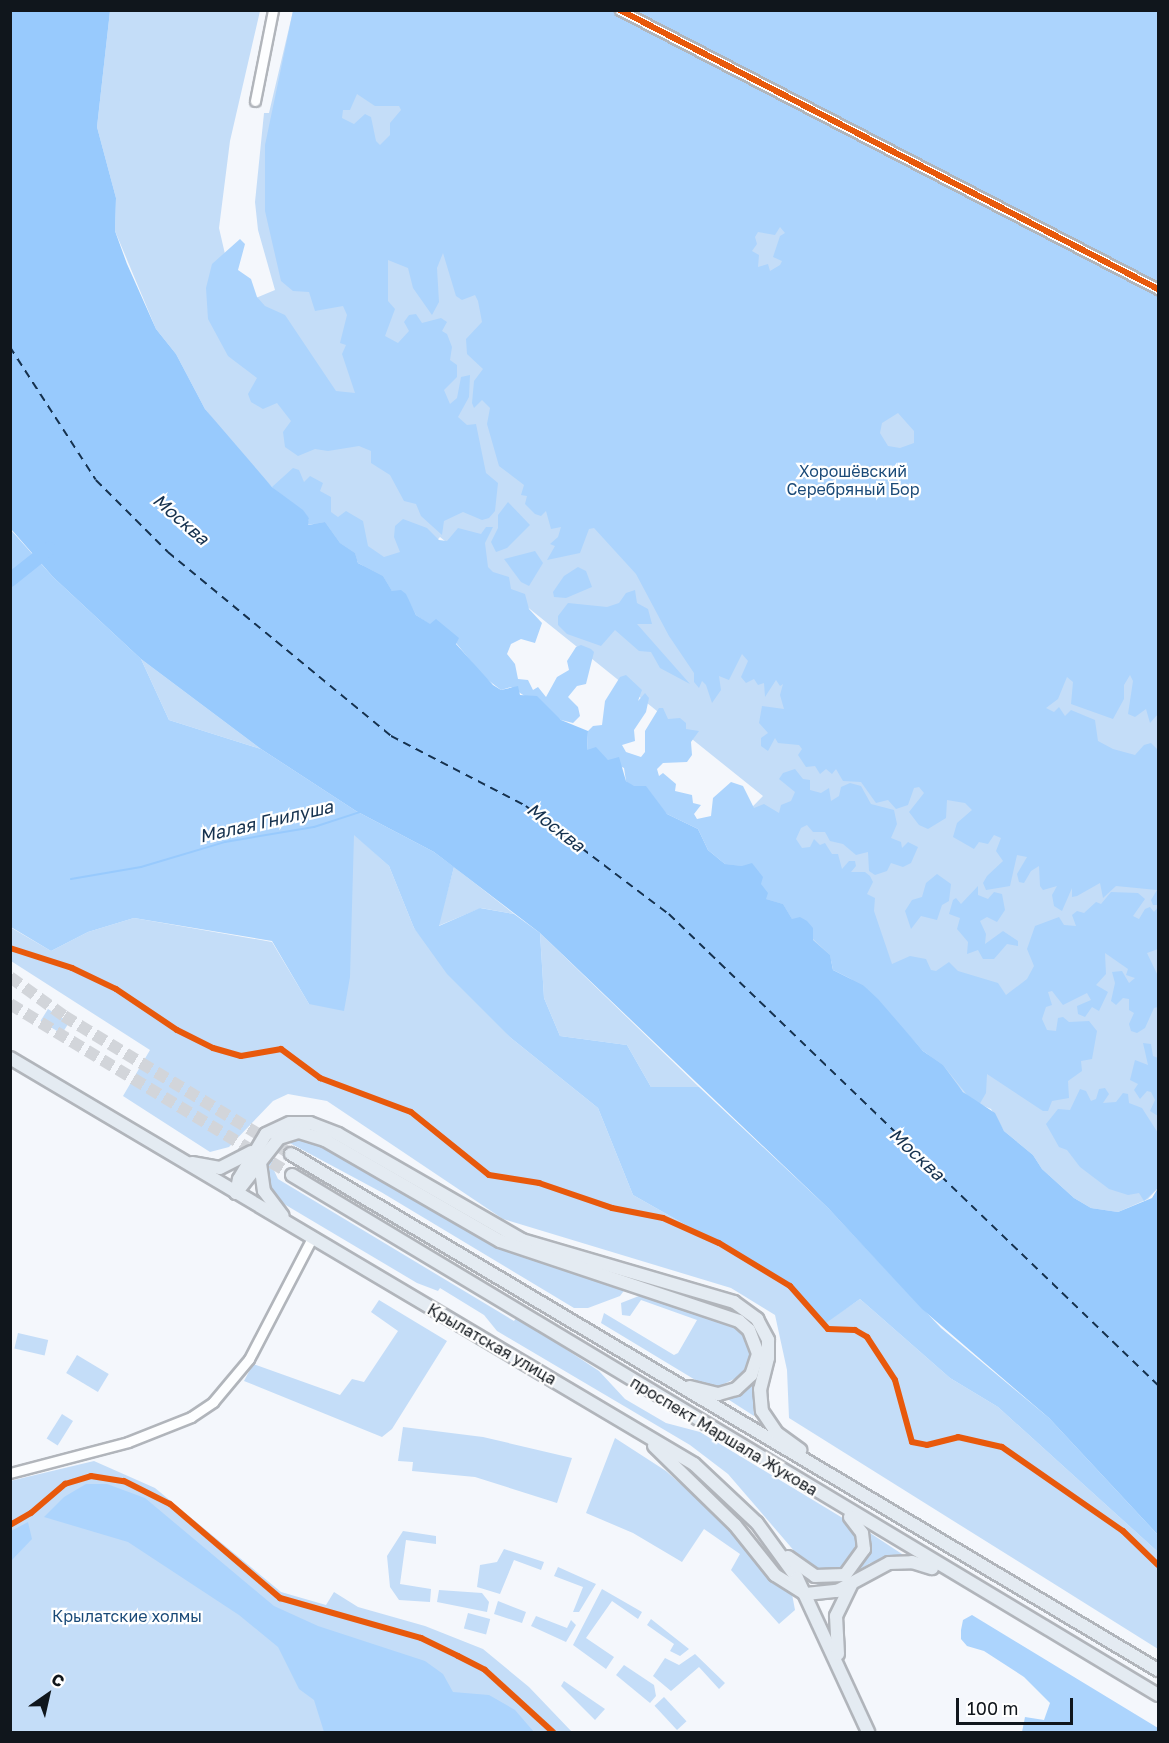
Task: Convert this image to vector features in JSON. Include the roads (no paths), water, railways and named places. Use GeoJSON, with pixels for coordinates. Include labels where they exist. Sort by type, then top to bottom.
{"type":"FeatureCollection","features":[{"type":"Feature","properties":{"kind":"main road","name":"Крылатская улица"},"geometry":{"type":"LineString","coordinates":[[10,1058],[173,1158],[632,1426],[711,1478],[776,1546],[806,1593],[868,1732]]}},
{"type":"Feature","properties":{"kind":"main road"},"geometry":{"type":"LineString","coordinates":[[236,1193],[239,1179],[280,1125],[299,1122],[322,1127],[522,1240],[734,1302],[748,1310],[768,1340],[768,1358],[759,1389],[766,1419],[777,1433],[843,1482]]}},
{"type":"Feature","properties":{"kind":"main road"},"geometry":{"type":"LineString","coordinates":[[173,1158],[220,1168],[261,1150],[288,1134],[312,1134],[500,1240],[727,1315],[748,1330],[755,1341],[756,1365],[736,1389],[708,1394],[662,1377]]}},
{"type":"Feature","properties":{"kind":"main road"},"geometry":{"type":"LineString","coordinates":[[261,1150],[260,1171],[264,1191],[297,1229]]}},
{"type":"Feature","properties":{"kind":"main road","name":"проспект Маршала Жукова"},"geometry":{"type":"LineString","coordinates":[[291,1154],[662,1377],[1158,1670]]}},
{"type":"Feature","properties":{"kind":"main road","name":"проспект Маршала Жукова"},"geometry":{"type":"LineString","coordinates":[[292,1175],[835,1504],[1158,1695]]}},
{"type":"Feature","properties":{"kind":"main road"},"geometry":{"type":"LineString","coordinates":[[632,1426],[735,1525],[775,1575],[806,1593],[825,1594],[855,1581],[878,1566],[900,1561],[922,1565],[964,1581]]}},
{"type":"Feature","properties":{"kind":"main road"},"geometry":{"type":"LineString","coordinates":[[776,1546],[815,1576],[845,1575],[860,1557],[864,1541],[858,1526],[835,1504]]}},
{"type":"Feature","properties":{"kind":"main road"},"geometry":{"type":"LineString","coordinates":[[839,1667],[836,1616],[843,1597],[855,1581]]}},
{"type":"Feature","properties":{"kind":"street"},"geometry":{"type":"LineString","coordinates":[[255,101],[273,10]]}},
{"type":"Feature","properties":{"kind":"street"},"geometry":{"type":"LineString","coordinates":[[620,10],[1158,289]]}},
{"type":"Feature","properties":{"kind":"street"},"geometry":{"type":"LineString","coordinates":[[10,1473],[128,1442],[190,1417],[213,1402],[249,1359],[312,1238]]}},
{"type":"Feature","properties":{"kind":"water","name":"Москва"},"geometry":{"type":"Polygon","coordinates":[[[10,11],[110,11],[97,127],[116,198],[115,231],[127,264],[156,329],[176,354],[205,409],[272,487],[303,510],[309,518],[308,525],[325,522],[340,543],[355,553],[358,563],[383,576],[392,591],[401,590],[406,594],[416,615],[430,624],[436,619],[459,638],[456,644],[493,685],[501,690],[518,686],[520,695],[537,696],[561,720],[588,731],[587,750],[596,747],[608,760],[619,757],[626,781],[634,786],[646,786],[667,814],[698,829],[708,850],[725,864],[742,866],[752,863],[763,877],[761,884],[768,893],[766,899],[783,904],[792,919],[800,917],[807,921],[813,928],[813,940],[830,955],[833,970],[863,985],[878,999],[923,1051],[943,1065],[963,1092],[995,1113],[1004,1131],[1033,1155],[1042,1169],[1074,1198],[1091,1208],[1118,1212],[1152,1198],[1158,1188],[1158,1535],[1049,1418],[922,1309],[828,1208],[540,933],[434,852],[356,811],[261,749],[141,659],[53,577],[11,529],[10,11]]]}},
{"type":"Feature","properties":{"kind":"waterway"},"geometry":{"type":"LineString","coordinates":[[10,580],[49,549]]}},
{"type":"Feature","properties":{"kind":"waterway","name":"Малая Гнилуша"},"geometry":{"type":"LineString","coordinates":[[71,879],[141,867],[225,842],[314,827],[360,812]]}},
{"type":"Feature","properties":{"kind":"tunnel"},"geometry":{"type":"LineString","coordinates":[[10,977],[64,1016],[291,1154]]}},
{"type":"Feature","properties":{"kind":"tunnel"},"geometry":{"type":"LineString","coordinates":[[10,1004],[292,1175]]}},
{"type":"Feature","properties":{"kind":"park label","name":"Хорошёвский Серебряный Бор"},"geometry":{"type":"Point","coordinates":[853,480]}},
{"type":"Feature","properties":{"kind":"park label","name":"Крылатские холмы"},"geometry":{"type":"Point","coordinates":[127,1616]}}]}
